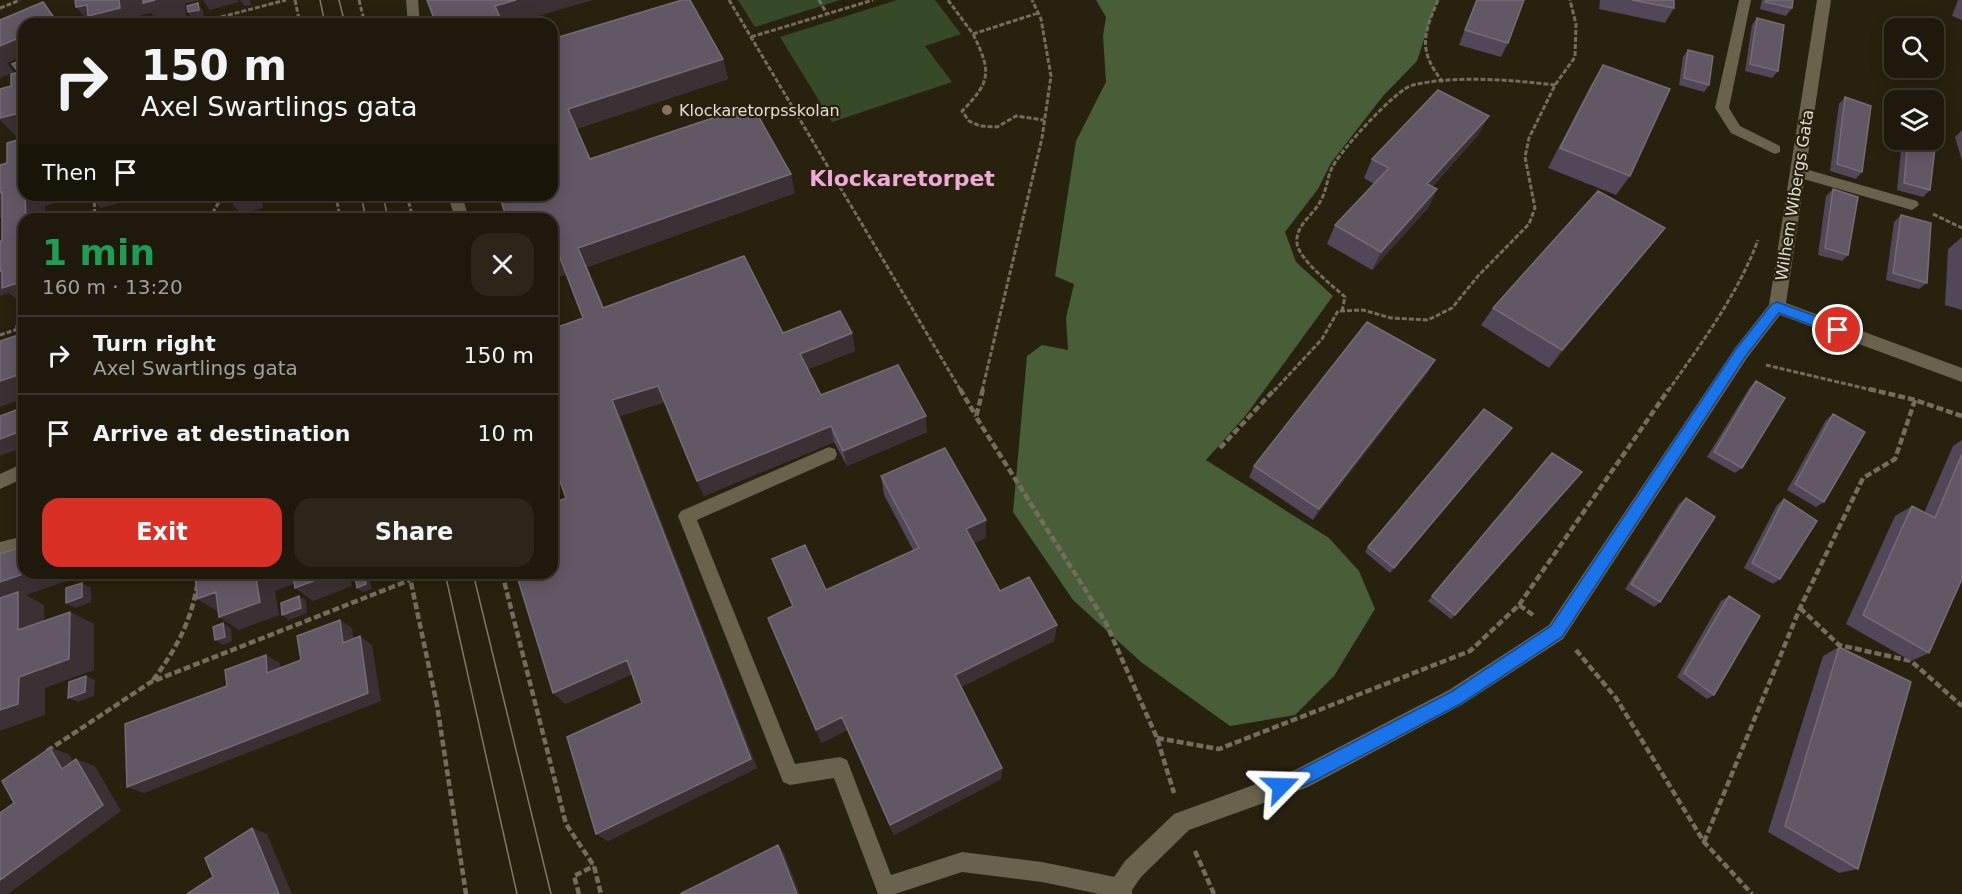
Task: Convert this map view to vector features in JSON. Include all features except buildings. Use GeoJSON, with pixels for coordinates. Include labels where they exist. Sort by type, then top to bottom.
{"type":"FeatureCollection","features":[{"type":"Feature","properties":{"kind":"street","name":"Wilhem Wibergs Gata"},"geometry":{"type":"LineString","coordinates":[[1120,891],[1133,869],[1182,822],[1300,779],[1456,697],[1556,632],[1741,353],[1777,307],[1824,0]]}},
{"type":"Feature","properties":{"kind":"street"},"geometry":{"type":"LineString","coordinates":[[1777,307],[1962,375]]}},
{"type":"Feature","properties":{"kind":"lane"},"geometry":{"type":"LineString","coordinates":[[412,0],[414,18]]}},
{"type":"Feature","properties":{"kind":"lane"},"geometry":{"type":"LineString","coordinates":[[1745,0],[1722,108],[1725,119],[1739,133],[1775,149]]}},
{"type":"Feature","properties":{"kind":"lane"},"geometry":{"type":"LineString","coordinates":[[1798,172],[1912,205]]}},
{"type":"Feature","properties":{"kind":"lane"},"geometry":{"type":"LineString","coordinates":[[829,454],[687,516],[790,775],[840,767],[885,887],[962,862],[1042,872],[1120,891]]}},
{"type":"Feature","properties":{"kind":"lane"},"geometry":{"type":"LineString","coordinates":[[0,482],[18,473]]}},
{"type":"Feature","properties":{"kind":"lane"},"geometry":{"type":"LineString","coordinates":[[0,550],[18,546]]}},
{"type":"Feature","properties":{"kind":"path"},"geometry":{"type":"LineString","coordinates":[[0,8],[20,0]]}},
{"type":"Feature","properties":{"kind":"path"},"geometry":{"type":"LineString","coordinates":[[223,18],[286,0]]}},
{"type":"Feature","properties":{"kind":"path"},"geometry":{"type":"LineString","coordinates":[[295,0],[299,18]]}},
{"type":"Feature","properties":{"kind":"path"},"geometry":{"type":"LineString","coordinates":[[359,0],[363,18]]}},
{"type":"Feature","properties":{"kind":"path"},"geometry":{"type":"LineString","coordinates":[[729,0],[976,417],[1105,621],[1157,738],[1182,822],[1214,894]]}},
{"type":"Feature","properties":{"kind":"path"},"geometry":{"type":"LineString","coordinates":[[819,0],[827,14]]}},
{"type":"Feature","properties":{"kind":"path"},"geometry":{"type":"LineString","coordinates":[[751,37],[873,0]]}},
{"type":"Feature","properties":{"kind":"path"},"geometry":{"type":"LineString","coordinates":[[948,0],[974,34],[987,62],[987,83],[981,94],[962,111],[969,121],[980,126],[996,127],[1016,116],[1044,120]]}},
{"type":"Feature","properties":{"kind":"path"},"geometry":{"type":"LineString","coordinates":[[976,417],[1044,120],[1051,76],[1038,13],[1032,0]]}},
{"type":"Feature","properties":{"kind":"path"},"geometry":{"type":"LineString","coordinates":[[1438,0],[1422,45],[1431,68],[1443,82]]}},
{"type":"Feature","properties":{"kind":"path"},"geometry":{"type":"LineString","coordinates":[[1220,448],[1322,339],[1338,311],[1363,310],[1391,318],[1428,320],[1452,308],[1478,276],[1529,224],[1534,208],[1525,157],[1529,138],[1555,85],[1575,57],[1576,24],[1570,0]]}},
{"type":"Feature","properties":{"kind":"path"},"geometry":{"type":"LineString","coordinates":[[974,34],[1038,13]]}},
{"type":"Feature","properties":{"kind":"path"},"geometry":{"type":"LineString","coordinates":[[1342,311],[1345,297],[1309,263],[1297,246],[1297,232],[1321,201],[1333,165],[1391,98],[1411,84],[1512,80],[1555,85]]}},
{"type":"Feature","properties":{"kind":"path"},"geometry":{"type":"LineString","coordinates":[[1912,205],[1962,228]]}},
{"type":"Feature","properties":{"kind":"path"},"geometry":{"type":"LineString","coordinates":[[1157,738],[1219,749],[1257,732],[1371,691],[1470,651],[1519,605],[1708,334],[1752,256],[1759,236]]}},
{"type":"Feature","properties":{"kind":"path"},"geometry":{"type":"LineString","coordinates":[[0,335],[18,329]]}},
{"type":"Feature","properties":{"kind":"path"},"geometry":{"type":"LineString","coordinates":[[1708,334],[1772,369],[1915,400],[1962,416]]}},
{"type":"Feature","properties":{"kind":"path"},"geometry":{"type":"LineString","coordinates":[[1704,842],[1800,608],[1863,478],[1895,459],[1915,400]]}},
{"type":"Feature","properties":{"kind":"path"},"geometry":{"type":"LineString","coordinates":[[504,579],[566,824],[594,866],[601,894]]}},
{"type":"Feature","properties":{"kind":"path"},"geometry":{"type":"LineString","coordinates":[[38,758],[151,682],[410,580],[437,705],[466,894]]}},
{"type":"Feature","properties":{"kind":"path"},"geometry":{"type":"LineString","coordinates":[[151,682],[174,653],[195,604],[197,583]]}},
{"type":"Feature","properties":{"kind":"path"},"geometry":{"type":"LineString","coordinates":[[1519,605],[1556,632],[1582,657],[1616,698],[1704,842],[1752,894]]}},
{"type":"Feature","properties":{"kind":"path"},"geometry":{"type":"LineString","coordinates":[[1800,608],[1839,645],[1911,661],[1962,706]]}},
{"type":"Feature","properties":{"kind":"path"},"geometry":{"type":"LineString","coordinates":[[579,894],[574,876],[594,866]]}},
{"type":"Feature","properties":{"kind":"green space"},"geometry":{"type":"Polygon","coordinates":[[[738,0],[840,0],[755,27],[738,0]]]}},
{"type":"Feature","properties":{"kind":"green space"},"geometry":{"type":"Polygon","coordinates":[[[897,0],[935,0],[961,34],[925,46],[952,82],[832,122],[780,37],[897,0]]]}},
{"type":"Feature","properties":{"kind":"green space"},"geometry":{"type":"Polygon","coordinates":[[[1096,0],[1437,0],[1417,61],[1383,96],[1331,163],[1318,189],[1285,232],[1296,262],[1333,296],[1246,415],[1206,460],[1329,538],[1359,571],[1375,609],[1334,676],[1295,715],[1230,726],[1141,662],[1073,600],[1013,512],[1027,356],[1042,345],[1068,350],[1066,318],[1074,284],[1055,276],[1076,141],[1106,82],[1103,36],[1106,17],[1096,0]]]}},
{"type":"Feature","properties":{"kind":"tram line"},"geometry":{"type":"LineString","coordinates":[[320,0],[324,18]]}},
{"type":"Feature","properties":{"kind":"tram line"},"geometry":{"type":"LineString","coordinates":[[339,0],[344,18]]}},
{"type":"Feature","properties":{"kind":"tram line"},"geometry":{"type":"LineString","coordinates":[[362,201],[365,213]]}},
{"type":"Feature","properties":{"kind":"tram line"},"geometry":{"type":"LineString","coordinates":[[384,201],[387,213]]}},
{"type":"Feature","properties":{"kind":"tram line"},"geometry":{"type":"LineString","coordinates":[[446,579],[517,894]]}},
{"type":"Feature","properties":{"kind":"tram line"},"geometry":{"type":"LineString","coordinates":[[474,579],[551,894]]}},
{"type":"Feature","properties":{"kind":"place","name":"Klockaretorpsskolan"},"geometry":{"type":"Point","coordinates":[667,110]}},
{"type":"Feature","properties":{"kind":"district","name":"Klockaretorpet"},"geometry":{"type":"Point","coordinates":[902,178]}},
{"type":"Feature","properties":{"kind":"route"},"geometry":{"type":"LineString","coordinates":[[1281,786],[1300,779],[1456,697],[1556,632],[1741,353],[1777,307],[1838,330]]}}]}
